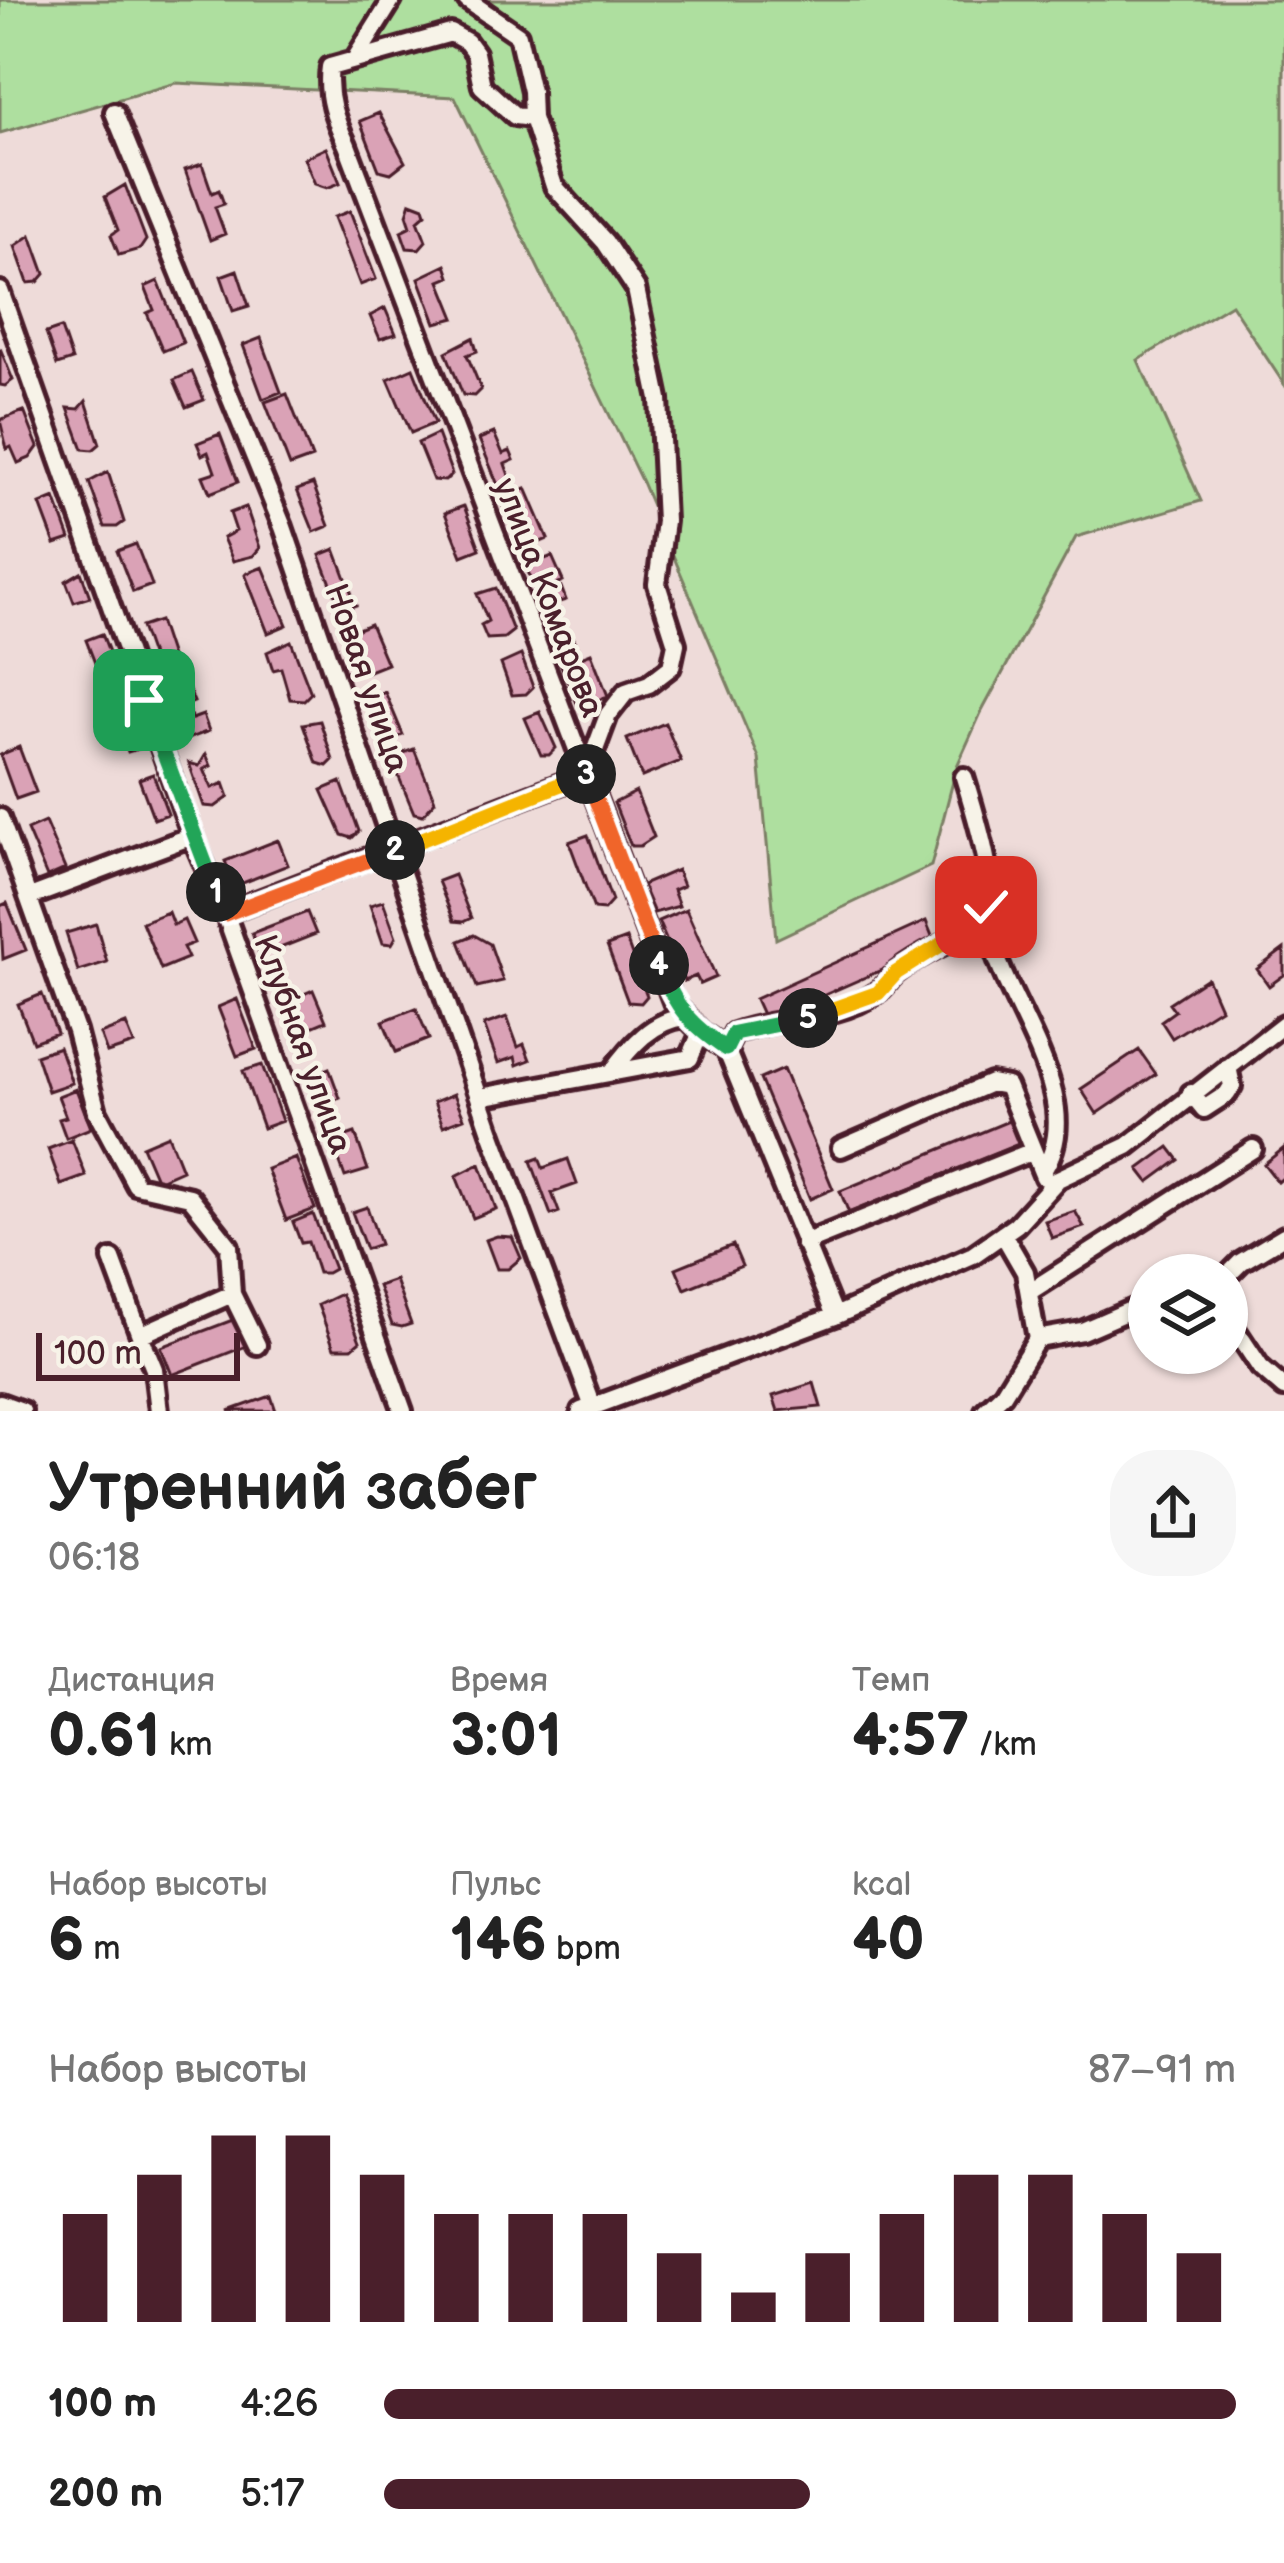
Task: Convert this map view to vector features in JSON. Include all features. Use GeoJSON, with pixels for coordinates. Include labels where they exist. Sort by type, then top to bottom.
{"type":"FeatureCollection","features":[{"type":"Feature","properties":{"kind":"street"},"geometry":{"type":"LineString","coordinates":[[357,56],[392,0]]}},
{"type":"Feature","properties":{"kind":"street"},"geometry":{"type":"LineString","coordinates":[[225,914],[586,774],[608,715],[626,692],[649,684],[670,667],[676,644],[657,584],[665,521],[658,399],[636,289],[605,242],[554,186],[532,118],[518,34],[466,0]]}},
{"type":"Feature","properties":{"kind":"street"},"geometry":{"type":"LineString","coordinates":[[357,56],[451,33],[475,52],[482,86],[515,116],[532,118]]}},
{"type":"Feature","properties":{"kind":"street","name":"улица Комарова"},"geometry":{"type":"LineString","coordinates":[[357,56],[329,67],[327,85],[336,123],[674,1004],[700,1032],[726,1049]]}},
{"type":"Feature","properties":{"kind":"street","name":"Новая улица"},"geometry":{"type":"LineString","coordinates":[[114,112],[283,527],[587,1409]]}},
{"type":"Feature","properties":{"kind":"street","name":"Клубная улица"},"geometry":{"type":"LineString","coordinates":[[0,291],[192,836],[225,914],[403,1411]]}},
{"type":"Feature","properties":{"kind":"street"},"geometry":{"type":"LineString","coordinates":[[587,1409],[835,1316],[974,1255],[1003,1234],[1046,1180],[1054,1155],[1056,1112],[1046,1070],[992,943],[986,907],[990,881],[964,777]]}},
{"type":"Feature","properties":{"kind":"street"},"geometry":{"type":"LineString","coordinates":[[0,818],[58,977],[97,1112],[136,1185],[190,1197],[229,1246],[232,1294],[257,1346]]}},
{"type":"Feature","properties":{"kind":"street"},"geometry":{"type":"LineString","coordinates":[[30,897],[192,836]]}},
{"type":"Feature","properties":{"kind":"street"},"geometry":{"type":"LineString","coordinates":[[835,1316],[726,1049],[734,1033],[813,1018],[878,993],[896,973],[947,941],[989,926]]}},
{"type":"Feature","properties":{"kind":"street"},"geometry":{"type":"LineString","coordinates":[[612,1072],[647,1032],[670,1018],[685,1017]]}},
{"type":"Feature","properties":{"kind":"street"},"geometry":{"type":"LineString","coordinates":[[1046,1180],[1058,1179],[1128,1146],[1284,1024]]}},
{"type":"Feature","properties":{"kind":"street"},"geometry":{"type":"LineString","coordinates":[[480,1096],[690,1058],[700,1032]]}},
{"type":"Feature","properties":{"kind":"street"},"geometry":{"type":"LineString","coordinates":[[841,1148],[991,1083],[1007,1086],[1046,1180]]}},
{"type":"Feature","properties":{"kind":"street"},"geometry":{"type":"LineString","coordinates":[[1029,1292],[1253,1149]]}},
{"type":"Feature","properties":{"kind":"street"},"geometry":{"type":"LineString","coordinates":[[805,1243],[1033,1151]]}},
{"type":"Feature","properties":{"kind":"street"},"geometry":{"type":"LineString","coordinates":[[985,1411],[1003,1394],[1037,1339],[1025,1271],[1003,1234]]}},
{"type":"Feature","properties":{"kind":"street"},"geometry":{"type":"LineString","coordinates":[[1248,1257],[1284,1236]]}},
{"type":"Feature","properties":{"kind":"street"},"geometry":{"type":"LineString","coordinates":[[112,1259],[154,1369],[159,1411]]}},
{"type":"Feature","properties":{"kind":"street"},"geometry":{"type":"LineString","coordinates":[[140,1335],[232,1294]]}},
{"type":"Feature","properties":{"kind":"street"},"geometry":{"type":"LineString","coordinates":[[1037,1339],[1082,1331],[1128,1311]]}},
{"type":"Feature","properties":{"kind":"street"},"geometry":{"type":"LineString","coordinates":[[1248,1349],[1284,1388]]}},
{"type":"Feature","properties":{"kind":"street"},"geometry":{"type":"LineString","coordinates":[[0,1403],[22,1411]]}},
{"type":"Feature","properties":{"kind":"green space"},"geometry":{"type":"Polygon","coordinates":[[[0,0],[1284,0],[1284,384],[1231,304],[1138,360],[1201,501],[1076,537],[957,766],[931,866],[776,939],[759,758],[642,482],[455,97],[176,83],[0,133],[0,0]]]}},
{"type":"Feature","properties":{"kind":"building"},"geometry":{"type":"Polygon","coordinates":[[[379,113],[405,162],[391,173],[379,170],[360,121],[379,113]]]}},
{"type":"Feature","properties":{"kind":"building"},"geometry":{"type":"Polygon","coordinates":[[[326,148],[340,183],[327,188],[315,184],[304,158],[326,148]]]}},
{"type":"Feature","properties":{"kind":"building"},"geometry":{"type":"Polygon","coordinates":[[[202,164],[212,193],[219,190],[224,204],[215,207],[225,234],[210,240],[185,170],[202,164]]]}},
{"type":"Feature","properties":{"kind":"building"},"geometry":{"type":"Polygon","coordinates":[[[125,185],[146,240],[140,249],[119,255],[111,235],[118,230],[105,197],[125,185]]]}},
{"type":"Feature","properties":{"kind":"building"},"geometry":{"type":"Polygon","coordinates":[[[411,202],[424,207],[426,213],[418,220],[426,241],[419,249],[407,248],[401,231],[411,226],[407,214],[411,202]]]}},
{"type":"Feature","properties":{"kind":"building"},"geometry":{"type":"Polygon","coordinates":[[[350,211],[376,279],[360,285],[334,217],[350,211]]]}},
{"type":"Feature","properties":{"kind":"building"},"geometry":{"type":"Polygon","coordinates":[[[31,235],[45,274],[38,282],[28,283],[15,246],[31,235]]]}},
{"type":"Feature","properties":{"kind":"building"},"geometry":{"type":"Polygon","coordinates":[[[446,265],[450,277],[440,281],[455,318],[436,323],[419,278],[446,265]]]}},
{"type":"Feature","properties":{"kind":"building"},"geometry":{"type":"Polygon","coordinates":[[[237,270],[249,306],[233,311],[221,276],[237,270]]]}},
{"type":"Feature","properties":{"kind":"building"},"geometry":{"type":"Polygon","coordinates":[[[158,281],[183,343],[163,351],[147,313],[154,310],[145,287],[158,281]]]}},
{"type":"Feature","properties":{"kind":"building"},"geometry":{"type":"Polygon","coordinates":[[[385,308],[396,334],[380,339],[370,316],[385,308]]]}},
{"type":"Feature","properties":{"kind":"building"},"geometry":{"type":"Polygon","coordinates":[[[61,328],[72,360],[57,365],[46,333],[61,328]]]}},
{"type":"Feature","properties":{"kind":"building"},"geometry":{"type":"Polygon","coordinates":[[[261,338],[281,392],[263,399],[243,345],[261,338]]]}},
{"type":"Feature","properties":{"kind":"building"},"geometry":{"type":"Polygon","coordinates":[[[473,338],[477,351],[467,355],[481,389],[474,396],[463,395],[446,352],[473,338]]]}},
{"type":"Feature","properties":{"kind":"building"},"geometry":{"type":"Polygon","coordinates":[[[0,348],[13,380],[5,386],[0,385],[0,348]]]}},
{"type":"Feature","properties":{"kind":"building"},"geometry":{"type":"Polygon","coordinates":[[[413,368],[435,423],[411,433],[388,379],[413,368]]]}},
{"type":"Feature","properties":{"kind":"building"},"geometry":{"type":"Polygon","coordinates":[[[192,372],[204,400],[186,407],[174,380],[192,372]]]}},
{"type":"Feature","properties":{"kind":"building"},"geometry":{"type":"Polygon","coordinates":[[[287,394],[312,458],[290,466],[265,402],[287,394]]]}},
{"type":"Feature","properties":{"kind":"building"},"geometry":{"type":"Polygon","coordinates":[[[86,401],[100,444],[93,450],[83,449],[68,408],[79,409],[86,401]]]}},
{"type":"Feature","properties":{"kind":"building"},"geometry":{"type":"Polygon","coordinates":[[[24,411],[38,447],[18,463],[11,447],[7,449],[0,420],[24,411]]]}},
{"type":"Feature","properties":{"kind":"building"},"geometry":{"type":"Polygon","coordinates":[[[494,433],[503,454],[510,451],[514,460],[505,464],[510,478],[506,486],[498,485],[479,439],[494,433]]]}},
{"type":"Feature","properties":{"kind":"building"},"geometry":{"type":"Polygon","coordinates":[[[220,434],[238,482],[210,493],[203,476],[215,472],[208,452],[202,455],[197,443],[220,434]]]}},
{"type":"Feature","properties":{"kind":"building"},"geometry":{"type":"Polygon","coordinates":[[[437,434],[452,474],[445,481],[433,480],[418,443],[437,434]]]}},
{"type":"Feature","properties":{"kind":"building"},"geometry":{"type":"Polygon","coordinates":[[[108,472],[124,522],[117,527],[105,527],[89,482],[108,472]]]}},
{"type":"Feature","properties":{"kind":"building"},"geometry":{"type":"Polygon","coordinates":[[[313,484],[329,526],[314,532],[297,490],[313,484]]]}},
{"type":"Feature","properties":{"kind":"building"},"geometry":{"type":"Polygon","coordinates":[[[526,488],[548,539],[522,550],[500,499],[526,488]]]}},
{"type":"Feature","properties":{"kind":"building"},"geometry":{"type":"Polygon","coordinates":[[[55,498],[70,539],[55,544],[40,504],[55,498]]]}},
{"type":"Feature","properties":{"kind":"building"},"geometry":{"type":"Polygon","coordinates":[[[464,506],[480,549],[462,556],[445,513],[464,506]]]}},
{"type":"Feature","properties":{"kind":"building"},"geometry":{"type":"Polygon","coordinates":[[[246,507],[260,548],[253,556],[233,561],[223,538],[236,531],[230,513],[246,507]]]}},
{"type":"Feature","properties":{"kind":"building"},"geometry":{"type":"Polygon","coordinates":[[[136,544],[152,585],[133,592],[117,551],[136,544]]]}},
{"type":"Feature","properties":{"kind":"building"},"geometry":{"type":"Polygon","coordinates":[[[335,549],[356,605],[341,610],[320,555],[335,549]]]}},
{"type":"Feature","properties":{"kind":"building"},"geometry":{"type":"Polygon","coordinates":[[[552,556],[563,581],[554,585],[561,587],[566,600],[543,607],[526,567],[552,556]]]}},
{"type":"Feature","properties":{"kind":"building"},"geometry":{"type":"Polygon","coordinates":[[[263,567],[287,625],[268,633],[245,574],[263,567]]]}},
{"type":"Feature","properties":{"kind":"building"},"geometry":{"type":"Polygon","coordinates":[[[81,572],[90,597],[74,602],[66,581],[81,572]]]}},
{"type":"Feature","properties":{"kind":"building"},"geometry":{"type":"Polygon","coordinates":[[[496,588],[513,631],[504,638],[487,639],[481,625],[488,621],[477,594],[496,588]]]}},
{"type":"Feature","properties":{"kind":"building"},"geometry":{"type":"Polygon","coordinates":[[[159,621],[176,672],[159,678],[141,627],[159,621]]]}},
{"type":"Feature","properties":{"kind":"building"},"geometry":{"type":"Polygon","coordinates":[[[370,624],[387,664],[364,673],[348,633],[370,624]]]}},
{"type":"Feature","properties":{"kind":"building"},"geometry":{"type":"Polygon","coordinates":[[[571,633],[581,657],[591,653],[608,696],[579,708],[551,641],[571,633]]]}},
{"type":"Feature","properties":{"kind":"building"},"geometry":{"type":"Polygon","coordinates":[[[102,634],[116,670],[100,676],[86,640],[102,634]]]}},
{"type":"Feature","properties":{"kind":"building"},"geometry":{"type":"Polygon","coordinates":[[[291,641],[311,693],[304,700],[290,699],[281,668],[273,670],[267,652],[291,641]]]}},
{"type":"Feature","properties":{"kind":"building"},"geometry":{"type":"Polygon","coordinates":[[[521,655],[533,687],[526,694],[512,695],[501,664],[521,655]]]}},
{"type":"Feature","properties":{"kind":"building"},"geometry":{"type":"Polygon","coordinates":[[[179,689],[181,693],[189,690],[194,702],[186,705],[192,719],[203,715],[209,731],[179,742],[167,693],[179,689]]]}},
{"type":"Feature","properties":{"kind":"building"},"geometry":{"type":"Polygon","coordinates":[[[385,692],[403,735],[388,741],[371,698],[385,692]]]}},
{"type":"Feature","properties":{"kind":"building"},"geometry":{"type":"Polygon","coordinates":[[[129,705],[145,747],[128,752],[113,712],[129,705]]]}},
{"type":"Feature","properties":{"kind":"building"},"geometry":{"type":"Polygon","coordinates":[[[540,712],[556,748],[549,755],[541,755],[525,718],[540,712]]]}},
{"type":"Feature","properties":{"kind":"building"},"geometry":{"type":"Polygon","coordinates":[[[320,721],[333,760],[327,766],[317,763],[303,724],[320,721]]]}},
{"type":"Feature","properties":{"kind":"building"},"geometry":{"type":"Polygon","coordinates":[[[665,723],[681,761],[642,777],[627,739],[665,723]]]}},
{"type":"Feature","properties":{"kind":"building"},"geometry":{"type":"Polygon","coordinates":[[[19,747],[36,792],[16,799],[0,755],[19,747]]]}},
{"type":"Feature","properties":{"kind":"building"},"geometry":{"type":"Polygon","coordinates":[[[414,749],[435,801],[423,815],[414,813],[391,758],[414,749]]]}},
{"type":"Feature","properties":{"kind":"building"},"geometry":{"type":"Polygon","coordinates":[[[206,754],[211,766],[204,769],[212,788],[224,783],[229,797],[215,807],[204,806],[189,763],[199,766],[206,754]]]}},
{"type":"Feature","properties":{"kind":"building"},"geometry":{"type":"Polygon","coordinates":[[[153,774],[168,814],[154,819],[139,779],[153,774]]]}},
{"type":"Feature","properties":{"kind":"building"},"geometry":{"type":"Polygon","coordinates":[[[341,782],[359,831],[352,838],[342,835],[322,790],[341,782]]]}},
{"type":"Feature","properties":{"kind":"building"},"geometry":{"type":"Polygon","coordinates":[[[636,792],[654,837],[631,846],[614,803],[636,792]]]}},
{"type":"Feature","properties":{"kind":"building"},"geometry":{"type":"Polygon","coordinates":[[[45,822],[65,869],[47,877],[27,830],[45,822]]]}},
{"type":"Feature","properties":{"kind":"building"},"geometry":{"type":"Polygon","coordinates":[[[588,835],[612,901],[604,910],[594,909],[569,842],[588,835]]]}},
{"type":"Feature","properties":{"kind":"building"},"geometry":{"type":"Polygon","coordinates":[[[278,840],[288,865],[235,886],[225,861],[278,840]]]}},
{"type":"Feature","properties":{"kind":"building"},"geometry":{"type":"Polygon","coordinates":[[[677,870],[683,886],[673,890],[679,906],[654,913],[642,885],[677,870]]]}},
{"type":"Feature","properties":{"kind":"building"},"geometry":{"type":"Polygon","coordinates":[[[454,875],[471,918],[463,922],[454,921],[438,881],[454,875]]]}},
{"type":"Feature","properties":{"kind":"building"},"geometry":{"type":"Polygon","coordinates":[[[383,901],[396,937],[392,944],[383,943],[370,905],[383,901]]]}},
{"type":"Feature","properties":{"kind":"building"},"geometry":{"type":"Polygon","coordinates":[[[7,903],[26,950],[3,959],[0,906],[7,903]]]}},
{"type":"Feature","properties":{"kind":"building"},"geometry":{"type":"Polygon","coordinates":[[[686,909],[716,977],[700,984],[696,976],[684,981],[658,921],[686,909]]]}},
{"type":"Feature","properties":{"kind":"building"},"geometry":{"type":"Polygon","coordinates":[[[168,912],[173,925],[184,920],[194,943],[183,947],[188,958],[161,969],[142,922],[168,912]]]}},
{"type":"Feature","properties":{"kind":"building"},"geometry":{"type":"Polygon","coordinates":[[[307,912],[316,934],[260,956],[252,933],[307,912]]]}},
{"type":"Feature","properties":{"kind":"building"},"geometry":{"type":"Polygon","coordinates":[[[926,921],[936,946],[765,1021],[755,999],[926,921]]]}},
{"type":"Feature","properties":{"kind":"building"},"geometry":{"type":"Polygon","coordinates":[[[96,924],[107,962],[78,971],[66,933],[96,924]]]}},
{"type":"Feature","properties":{"kind":"building"},"geometry":{"type":"Polygon","coordinates":[[[474,935],[490,944],[503,981],[477,987],[459,941],[474,935]]]}},
{"type":"Feature","properties":{"kind":"building"},"geometry":{"type":"Polygon","coordinates":[[[626,939],[647,996],[641,1003],[628,1002],[607,946],[626,939]]]}},
{"type":"Feature","properties":{"kind":"building"},"geometry":{"type":"Polygon","coordinates":[[[1284,949],[1284,975],[1269,986],[1257,969],[1284,949]]]}},
{"type":"Feature","properties":{"kind":"building"},"geometry":{"type":"Polygon","coordinates":[[[1207,978],[1220,1008],[1172,1038],[1161,1021],[1175,1011],[1169,1003],[1207,978]]]}},
{"type":"Feature","properties":{"kind":"building"},"geometry":{"type":"Polygon","coordinates":[[[313,990],[326,1021],[295,1034],[281,1004],[313,990]]]}},
{"type":"Feature","properties":{"kind":"building"},"geometry":{"type":"Polygon","coordinates":[[[42,994],[57,1033],[33,1042],[18,1004],[42,994]]]}},
{"type":"Feature","properties":{"kind":"building"},"geometry":{"type":"Polygon","coordinates":[[[237,999],[256,1049],[237,1056],[218,1007],[237,999]]]}},
{"type":"Feature","properties":{"kind":"building"},"geometry":{"type":"Polygon","coordinates":[[[416,1008],[429,1039],[396,1052],[383,1021],[416,1008]]]}},
{"type":"Feature","properties":{"kind":"building"},"geometry":{"type":"Polygon","coordinates":[[[507,1017],[518,1047],[524,1044],[530,1060],[517,1065],[515,1057],[498,1063],[484,1025],[507,1017]]]}},
{"type":"Feature","properties":{"kind":"building"},"geometry":{"type":"Polygon","coordinates":[[[126,1024],[134,1044],[107,1053],[100,1034],[126,1024]]]}},
{"type":"Feature","properties":{"kind":"building"},"geometry":{"type":"Polygon","coordinates":[[[59,1047],[72,1083],[48,1091],[36,1055],[59,1047]]]}},
{"type":"Feature","properties":{"kind":"building"},"geometry":{"type":"Polygon","coordinates":[[[1139,1050],[1156,1074],[1097,1114],[1081,1089],[1139,1050]]]}},
{"type":"Feature","properties":{"kind":"building"},"geometry":{"type":"Polygon","coordinates":[[[262,1065],[282,1121],[263,1128],[243,1071],[262,1065]]]}},
{"type":"Feature","properties":{"kind":"building"},"geometry":{"type":"Polygon","coordinates":[[[329,1068],[340,1098],[320,1105],[309,1076],[329,1068]]]}},
{"type":"Feature","properties":{"kind":"building"},"geometry":{"type":"Polygon","coordinates":[[[783,1069],[833,1189],[810,1199],[760,1079],[783,1069]]]}},
{"type":"Feature","properties":{"kind":"building"},"geometry":{"type":"Polygon","coordinates":[[[76,1089],[91,1128],[66,1138],[59,1119],[66,1117],[58,1096],[76,1089]]]}},
{"type":"Feature","properties":{"kind":"building"},"geometry":{"type":"Polygon","coordinates":[[[454,1094],[464,1118],[443,1126],[434,1102],[454,1094]]]}},
{"type":"Feature","properties":{"kind":"building"},"geometry":{"type":"Polygon","coordinates":[[[1011,1120],[1021,1143],[849,1213],[840,1191],[1011,1120]]]}},
{"type":"Feature","properties":{"kind":"building"},"geometry":{"type":"Polygon","coordinates":[[[355,1133],[368,1170],[345,1177],[332,1141],[355,1133]]]}},
{"type":"Feature","properties":{"kind":"building"},"geometry":{"type":"Polygon","coordinates":[[[168,1135],[182,1170],[157,1181],[142,1146],[168,1135]]]}},
{"type":"Feature","properties":{"kind":"building"},"geometry":{"type":"Polygon","coordinates":[[[72,1140],[86,1176],[61,1185],[48,1149],[72,1140]]]}},
{"type":"Feature","properties":{"kind":"building"},"geometry":{"type":"Polygon","coordinates":[[[1169,1147],[1179,1160],[1149,1182],[1139,1169],[1169,1147]]]}},
{"type":"Feature","properties":{"kind":"building"},"geometry":{"type":"Polygon","coordinates":[[[1284,1148],[1284,1177],[1278,1182],[1264,1164],[1284,1148]]]}},
{"type":"Feature","properties":{"kind":"building"},"geometry":{"type":"Polygon","coordinates":[[[296,1158],[315,1209],[286,1220],[267,1169],[296,1158]]]}},
{"type":"Feature","properties":{"kind":"building"},"geometry":{"type":"Polygon","coordinates":[[[539,1158],[543,1168],[568,1159],[577,1184],[552,1193],[559,1212],[551,1215],[531,1161],[539,1158]]]}},
{"type":"Feature","properties":{"kind":"building"},"geometry":{"type":"Polygon","coordinates":[[[480,1164],[496,1209],[473,1218],[456,1176],[480,1164]]]}},
{"type":"Feature","properties":{"kind":"building"},"geometry":{"type":"Polygon","coordinates":[[[367,1207],[380,1244],[366,1249],[352,1212],[367,1207]]]}},
{"type":"Feature","properties":{"kind":"building"},"geometry":{"type":"Polygon","coordinates":[[[1075,1211],[1084,1227],[1052,1238],[1045,1221],[1075,1211]]]}},
{"type":"Feature","properties":{"kind":"building"},"geometry":{"type":"Polygon","coordinates":[[[313,1214],[334,1269],[327,1273],[318,1273],[308,1242],[301,1243],[293,1222],[313,1214]]]}},
{"type":"Feature","properties":{"kind":"building"},"geometry":{"type":"Polygon","coordinates":[[[512,1237],[521,1258],[508,1269],[497,1269],[486,1240],[512,1237]]]}},
{"type":"Feature","properties":{"kind":"building"},"geometry":{"type":"Polygon","coordinates":[[[733,1245],[742,1266],[685,1289],[676,1268],[733,1245]]]}},
{"type":"Feature","properties":{"kind":"building"},"geometry":{"type":"Polygon","coordinates":[[[395,1280],[411,1324],[402,1327],[392,1325],[378,1286],[395,1280]]]}},
{"type":"Feature","properties":{"kind":"building"},"geometry":{"type":"Polygon","coordinates":[[[341,1294],[360,1341],[352,1348],[334,1348],[318,1305],[341,1294]]]}},
{"type":"Feature","properties":{"kind":"building"},"geometry":{"type":"Polygon","coordinates":[[[238,1318],[249,1345],[172,1375],[161,1347],[238,1318]]]}},
{"type":"Feature","properties":{"kind":"building"},"geometry":{"type":"Polygon","coordinates":[[[814,1383],[821,1407],[778,1411],[773,1396],[814,1383]]]}},
{"type":"Feature","properties":{"kind":"building"},"geometry":{"type":"Polygon","coordinates":[[[271,1396],[276,1411],[229,1411],[271,1396]]]}},
{"type":"Feature","properties":{"kind":"route"},"geometry":{"type":"LineString","coordinates":[[144,700],[225,914],[586,774],[674,1004],[700,1032],[726,1049],[734,1033],[752,1026],[813,1018],[878,993],[896,973],[947,941],[989,926],[986,907]]}}]}
